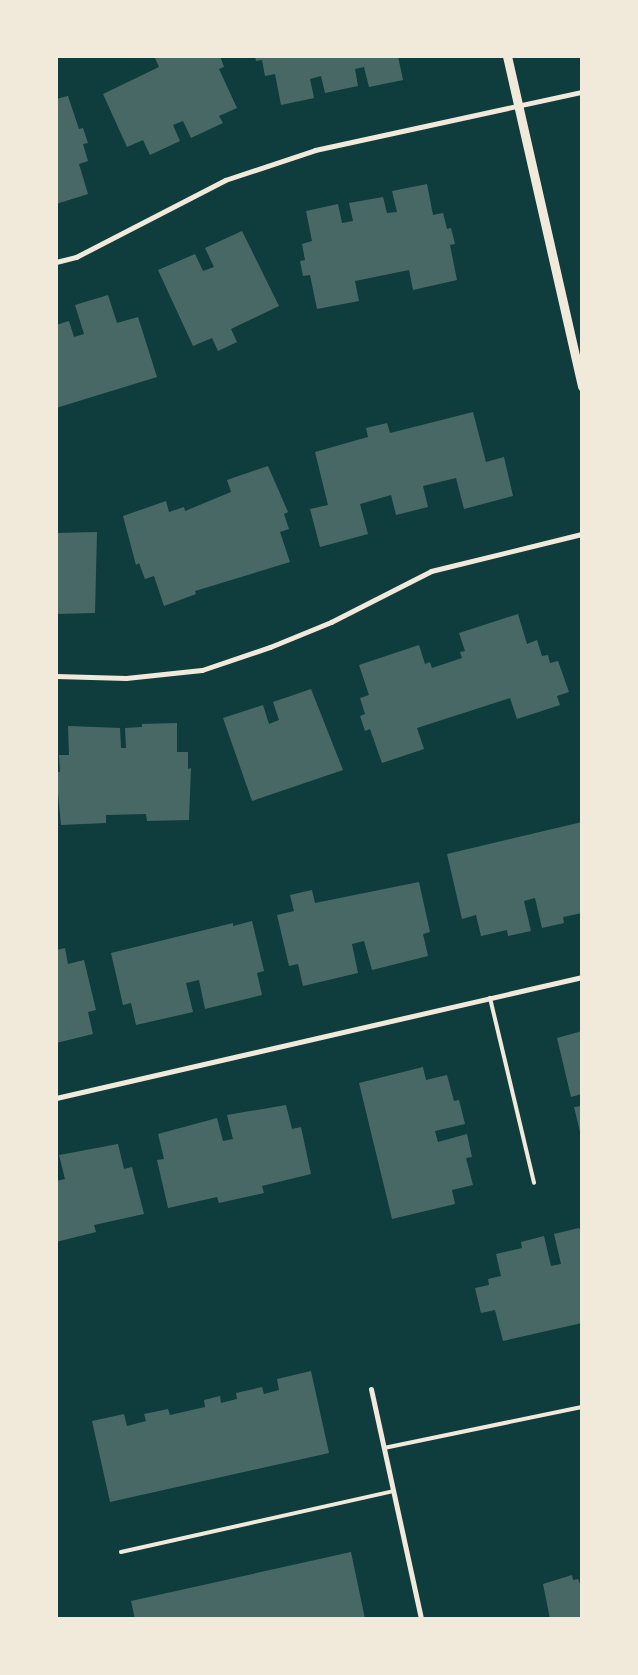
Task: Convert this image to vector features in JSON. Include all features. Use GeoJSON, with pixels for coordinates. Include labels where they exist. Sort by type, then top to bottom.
{"type":"FeatureCollection","features":[{"type":"Feature","properties":{"kind":"street"},"geometry":{"type":"LineString","coordinates":[[507,56],[582,386]]}},
{"type":"Feature","properties":{"kind":"street"},"geometry":{"type":"LineString","coordinates":[[56,262],[76,257],[225,180],[315,150],[582,92]]}},
{"type":"Feature","properties":{"kind":"street"},"geometry":{"type":"LineString","coordinates":[[56,676],[126,678],[202,670],[270,648],[331,622],[431,571],[582,534]]}},
{"type":"Feature","properties":{"kind":"street"},"geometry":{"type":"LineString","coordinates":[[56,1098],[582,977]]}},
{"type":"Feature","properties":{"kind":"street"},"geometry":{"type":"LineString","coordinates":[[371,1389],[392,1491],[422,1619]]}},
{"type":"Feature","properties":{"kind":"lane"},"geometry":{"type":"LineString","coordinates":[[490,998],[534,1183]]}},
{"type":"Feature","properties":{"kind":"lane"},"geometry":{"type":"LineString","coordinates":[[384,1448],[582,1407]]}},
{"type":"Feature","properties":{"kind":"lane"},"geometry":{"type":"LineString","coordinates":[[121,1552],[392,1491]]}},
{"type":"Feature","properties":{"kind":"building"},"geometry":{"type":"Polygon","coordinates":[[[154,56],[220,56],[224,67],[219,69],[237,108],[219,116],[223,123],[191,138],[183,121],[173,125],[180,141],[150,155],[143,140],[127,147],[103,94],[159,67],[154,56]]]}},
{"type":"Feature","properties":{"kind":"building"},"geometry":{"type":"Polygon","coordinates":[[[255,56],[398,56],[403,80],[369,87],[364,67],[355,69],[358,86],[325,93],[321,76],[310,79],[314,98],[281,105],[275,74],[265,76],[262,60],[256,61],[255,56]]]}},
{"type":"Feature","properties":{"kind":"building"},"geometry":{"type":"Polygon","coordinates":[[[68,96],[79,129],[83,128],[88,143],[83,144],[88,161],[79,164],[88,194],[56,204],[56,99],[68,96]]]}},
{"type":"Feature","properties":{"kind":"building"},"geometry":{"type":"Polygon","coordinates":[[[427,184],[433,215],[443,213],[447,229],[451,228],[455,244],[450,245],[457,280],[413,290],[409,270],[355,281],[359,301],[317,309],[310,275],[303,276],[300,261],[305,260],[302,244],[312,241],[306,211],[338,204],[342,223],[353,221],[349,203],[383,197],[387,213],[397,212],[392,191],[427,184]]]}},
{"type":"Feature","properties":{"kind":"building"},"geometry":{"type":"Polygon","coordinates":[[[242,231],[279,306],[231,329],[237,342],[218,351],[212,338],[193,346],[158,270],[195,254],[203,271],[214,267],[205,248],[242,231]]]}},
{"type":"Feature","properties":{"kind":"building"},"geometry":{"type":"Polygon","coordinates":[[[108,295],[117,323],[138,317],[157,377],[56,408],[56,325],[69,321],[74,337],[84,334],[75,305],[108,295]]]}},
{"type":"Feature","properties":{"kind":"building"},"geometry":{"type":"Polygon","coordinates":[[[473,412],[486,462],[504,457],[513,496],[464,509],[456,478],[423,486],[428,507],[396,515],[391,495],[360,504],[368,534],[320,547],[310,509],[328,505],[315,452],[368,437],[366,428],[387,423],[390,433],[473,412]]]}},
{"type":"Feature","properties":{"kind":"building"},"geometry":{"type":"Polygon","coordinates":[[[268,466],[288,512],[284,514],[289,529],[280,532],[290,562],[195,591],[196,594],[164,606],[154,576],[145,579],[139,563],[136,565],[123,516],[166,501],[169,512],[184,507],[185,511],[231,492],[227,480],[268,466]]]}},
{"type":"Feature","properties":{"kind":"building"},"geometry":{"type":"Polygon","coordinates":[[[97,532],[95,613],[56,614],[56,533],[97,532]]]}},
{"type":"Feature","properties":{"kind":"building"},"geometry":{"type":"Polygon","coordinates":[[[518,614],[527,644],[537,640],[542,656],[548,655],[550,663],[558,661],[569,692],[557,696],[560,705],[517,719],[510,698],[417,728],[424,749],[382,763],[370,729],[365,731],[360,716],[365,714],[360,698],[369,695],[359,665],[419,645],[425,664],[430,662],[432,668],[462,658],[460,652],[465,651],[459,633],[518,614]]]}},
{"type":"Feature","properties":{"kind":"building"},"geometry":{"type":"Polygon","coordinates":[[[311,689],[343,770],[252,801],[223,718],[263,705],[269,724],[279,720],[273,702],[311,689]]]}},
{"type":"Feature","properties":{"kind":"building"},"geometry":{"type":"Polygon","coordinates":[[[177,723],[177,752],[188,752],[188,769],[191,768],[189,820],[147,821],[146,814],[106,815],[106,823],[61,825],[56,772],[60,772],[59,755],[69,755],[68,726],[120,728],[121,748],[126,748],[125,728],[142,727],[142,724],[177,723]]]}},
{"type":"Feature","properties":{"kind":"building"},"geometry":{"type":"Polygon","coordinates":[[[582,822],[582,913],[563,917],[564,923],[542,928],[535,898],[524,901],[531,931],[508,936],[507,930],[481,936],[476,915],[462,919],[447,854],[582,822]]]}},
{"type":"Feature","properties":{"kind":"building"},"geometry":{"type":"Polygon","coordinates":[[[419,882],[430,932],[423,934],[428,956],[372,970],[364,941],[352,944],[358,973],[303,986],[298,964],[289,966],[277,915],[294,911],[290,895],[312,890],[315,903],[419,882]]]}},
{"type":"Feature","properties":{"kind":"building"},"geometry":{"type":"Polygon","coordinates":[[[252,921],[264,971],[257,973],[262,995],[205,1009],[199,980],[186,983],[193,1012],[136,1025],[131,1003],[123,1005],[111,953],[233,923],[233,926],[252,921]]]}},
{"type":"Feature","properties":{"kind":"building"},"geometry":{"type":"Polygon","coordinates":[[[65,948],[68,964],[84,960],[96,1010],[88,1012],[93,1034],[56,1043],[56,950],[65,948]]]}},
{"type":"Feature","properties":{"kind":"building"},"geometry":{"type":"Polygon","coordinates":[[[582,1031],[582,1094],[571,1097],[557,1038],[582,1031]]]}},
{"type":"Feature","properties":{"kind":"building"},"geometry":{"type":"Polygon","coordinates":[[[423,1067],[426,1080],[447,1075],[454,1101],[459,1100],[465,1124],[435,1131],[438,1142],[467,1134],[472,1157],[466,1158],[473,1185],[452,1190],[455,1204],[392,1219],[359,1083],[423,1067]]]}},
{"type":"Feature","properties":{"kind":"building"},"geometry":{"type":"Polygon","coordinates":[[[286,1105],[292,1129],[301,1127],[311,1174],[262,1186],[264,1193],[219,1203],[217,1197],[168,1208],[157,1160],[164,1159],[158,1134],[217,1118],[223,1141],[233,1139],[227,1115],[286,1105]]]}},
{"type":"Feature","properties":{"kind":"building"},"geometry":{"type":"Polygon","coordinates":[[[582,1106],[582,1136],[581,1136],[574,1107],[582,1106]]]}},
{"type":"Feature","properties":{"kind":"building"},"geometry":{"type":"Polygon","coordinates":[[[118,1144],[124,1169],[132,1167],[144,1214],[94,1225],[96,1232],[56,1242],[56,1181],[65,1179],[59,1155],[118,1144]]]}},
{"type":"Feature","properties":{"kind":"building"},"geometry":{"type":"Polygon","coordinates":[[[579,1228],[582,1234],[582,1323],[503,1341],[495,1310],[481,1313],[475,1288],[489,1285],[488,1279],[501,1276],[496,1254],[522,1248],[521,1242],[544,1236],[551,1266],[561,1264],[554,1234],[579,1228]]]}},
{"type":"Feature","properties":{"kind":"building"},"geometry":{"type":"Polygon","coordinates":[[[311,1371],[329,1453],[110,1502],[92,1421],[124,1414],[127,1426],[146,1421],[144,1414],[168,1409],[170,1415],[205,1407],[204,1400],[220,1396],[221,1403],[237,1399],[236,1393],[262,1387],[264,1394],[279,1390],[277,1379],[311,1371]]]}},
{"type":"Feature","properties":{"kind":"building"},"geometry":{"type":"Polygon","coordinates":[[[351,1552],[365,1619],[135,1619],[131,1601],[351,1552]]]}},
{"type":"Feature","properties":{"kind":"building"},"geometry":{"type":"Polygon","coordinates":[[[572,1575],[573,1580],[578,1579],[582,1589],[582,1619],[550,1619],[543,1584],[572,1575]]]}}]}
